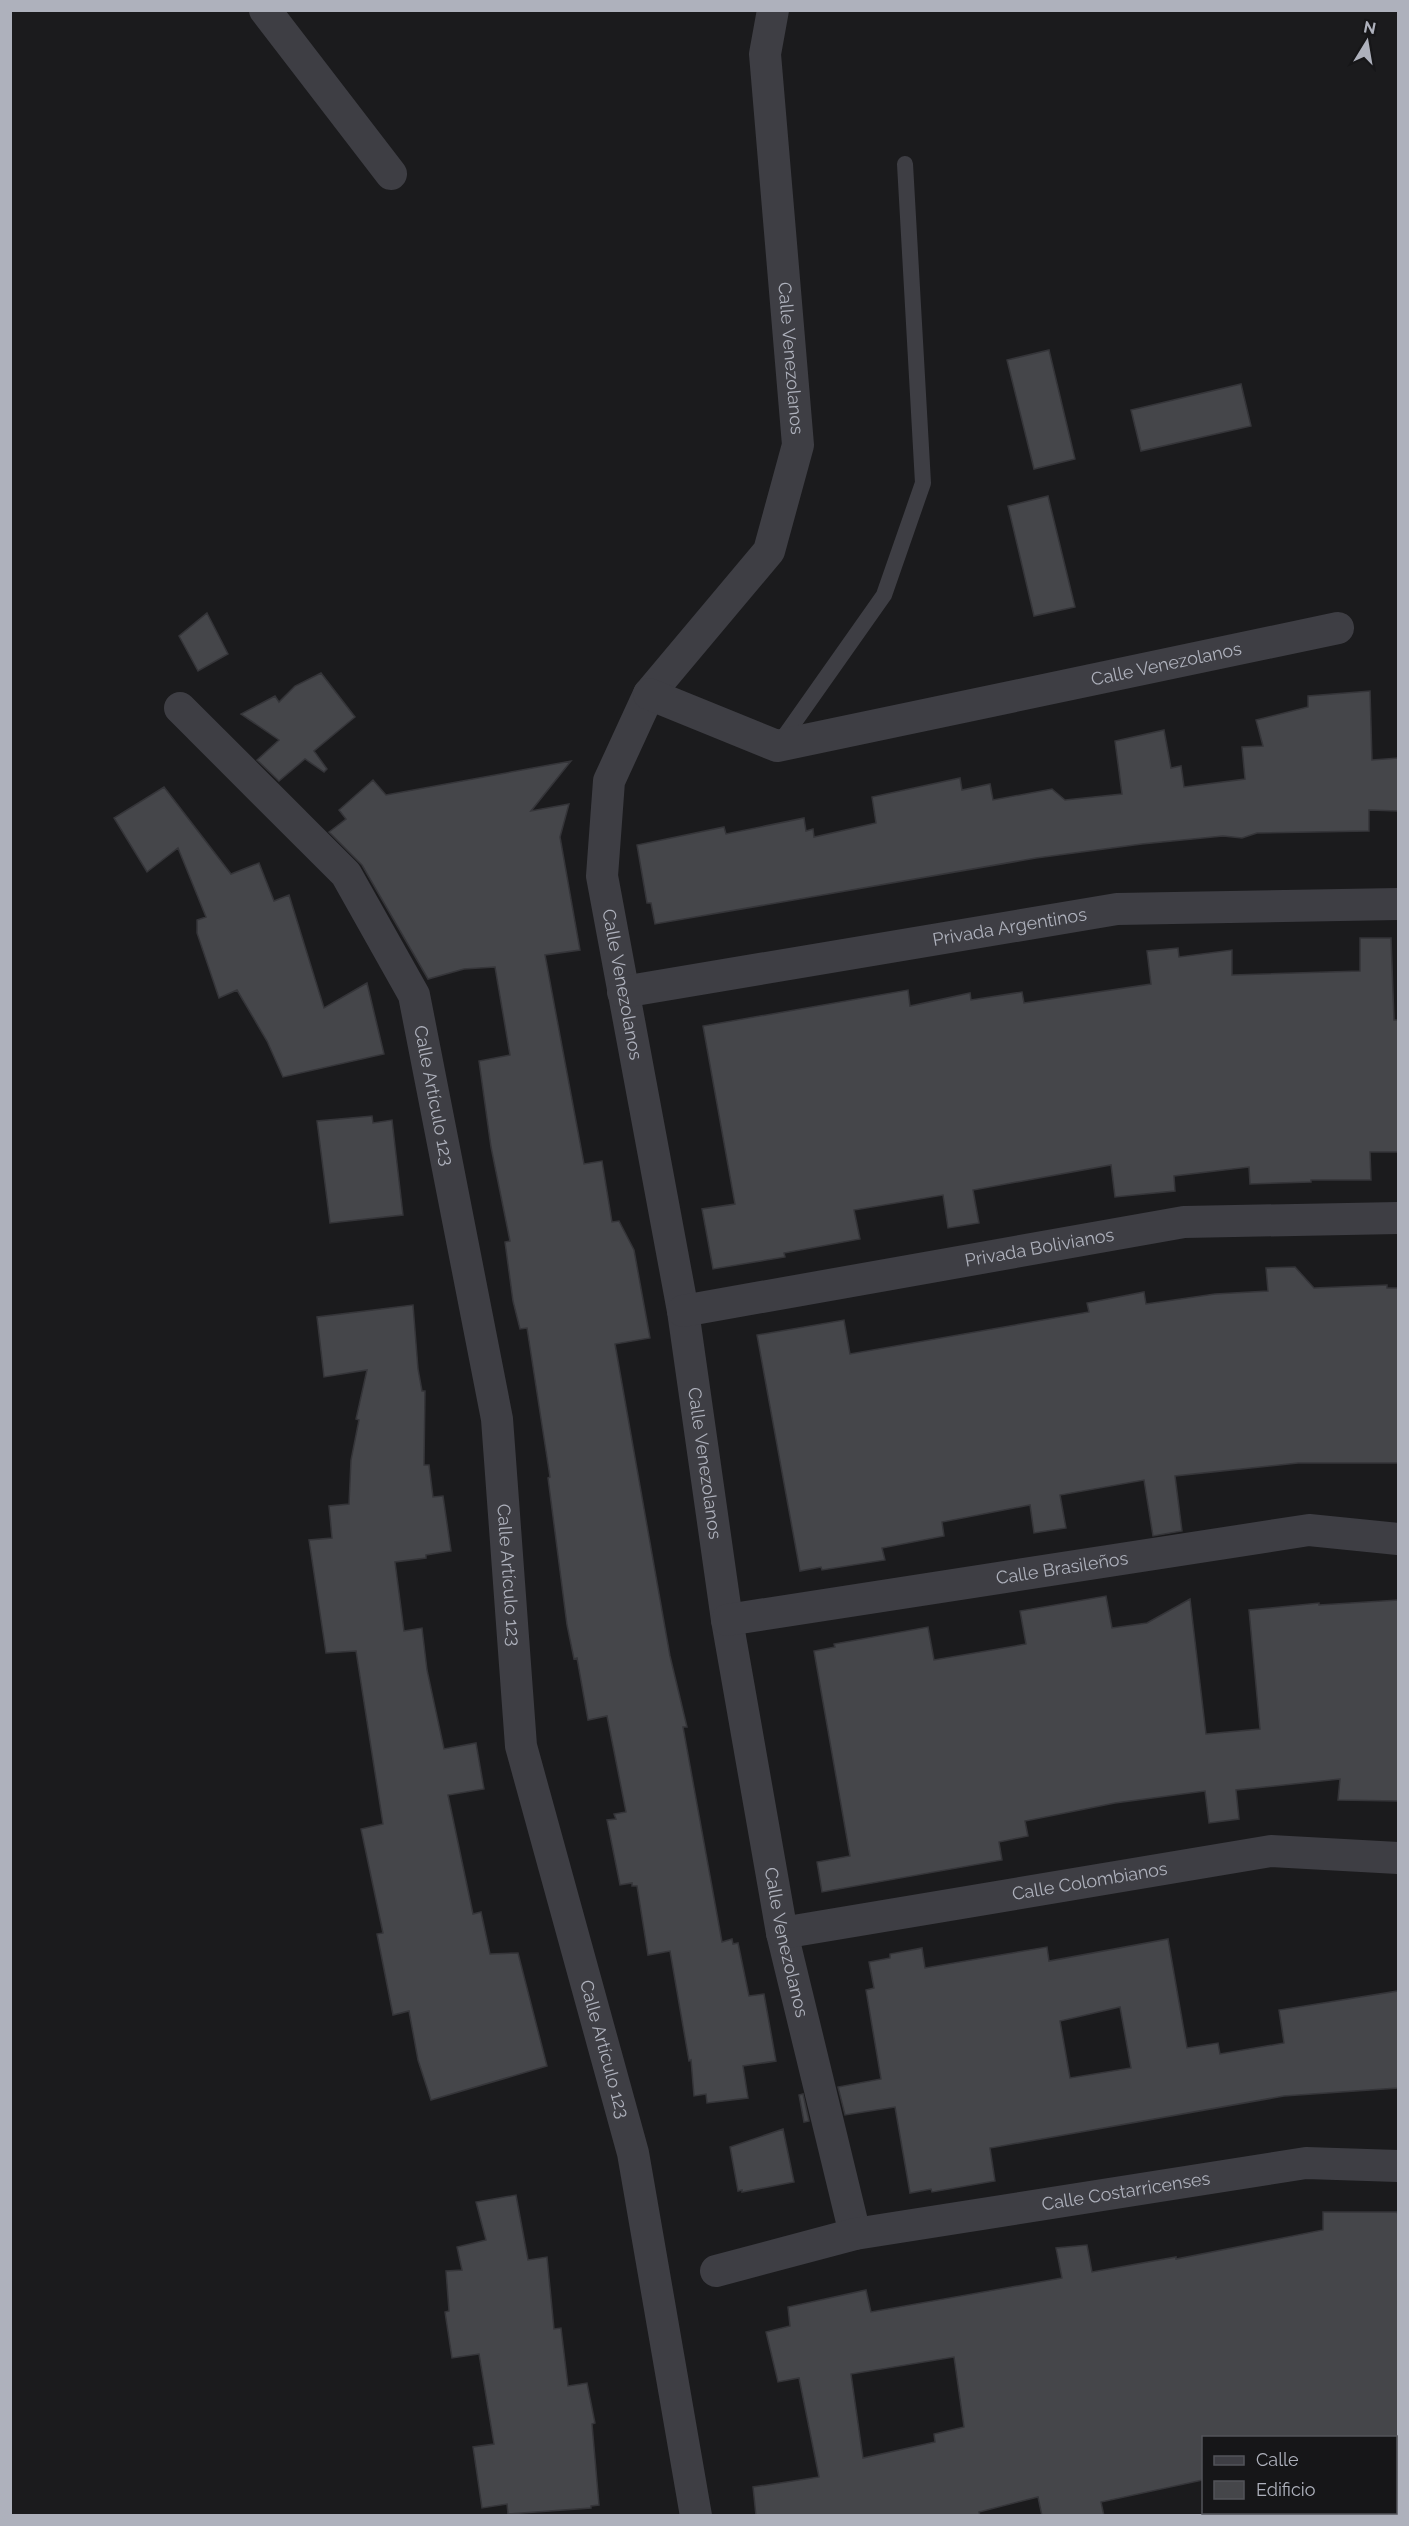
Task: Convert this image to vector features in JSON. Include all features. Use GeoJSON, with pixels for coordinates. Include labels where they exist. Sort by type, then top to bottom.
{"type":"FeatureCollection","features":[{"type":"Feature","properties":{"kind":"street"},"geometry":{"type":"LineString","coordinates":[[265,10],[391,174]]}},
{"type":"Feature","properties":{"kind":"street","name":"Calle Venezolanos"},"geometry":{"type":"LineString","coordinates":[[773,10],[765,54],[798,445],[769,550],[649,694],[609,781],[602,876],[683,1311],[728,1620],[782,1933],[855,2234]]}},
{"type":"Feature","properties":{"kind":"street","name":"Calle Venezolanos"},"geometry":{"type":"LineString","coordinates":[[777,746],[1338,628]]}},
{"type":"Feature","properties":{"kind":"street"},"geometry":{"type":"LineString","coordinates":[[649,694],[777,746]]}},
{"type":"Feature","properties":{"kind":"street","name":"Calle Artículo 123"},"geometry":{"type":"LineString","coordinates":[[180,708],[346,874],[414,995],[497,1419],[521,1746],[633,2153],[696,2516]]}},
{"type":"Feature","properties":{"kind":"street","name":"Privada Argentinos"},"geometry":{"type":"LineString","coordinates":[[623,992],[1117,909],[1398,904]]}},
{"type":"Feature","properties":{"kind":"street","name":"Privada Bolivianos"},"geometry":{"type":"LineString","coordinates":[[683,1311],[1184,1222],[1398,1218]]}},
{"type":"Feature","properties":{"kind":"street","name":"Calle Brasileños"},"geometry":{"type":"LineString","coordinates":[[728,1620],[1309,1530],[1398,1539]]}},
{"type":"Feature","properties":{"kind":"street","name":"Calle Colombianos"},"geometry":{"type":"LineString","coordinates":[[782,1933],[1271,1851],[1398,1858]]}},
{"type":"Feature","properties":{"kind":"street","name":"Calle Costarricenses"},"geometry":{"type":"LineString","coordinates":[[716,2271],[855,2234],[1306,2163],[1398,2166]]}},
{"type":"Feature","properties":{"kind":"lane"},"geometry":{"type":"LineString","coordinates":[[777,746],[884,595],[923,483],[905,164]]}},
{"type":"Feature","properties":{"kind":"building"},"geometry":{"type":"Polygon","coordinates":[[[1049,350],[1075,459],[1034,469],[1007,360],[1049,350]]]}},
{"type":"Feature","properties":{"kind":"building"},"geometry":{"type":"Polygon","coordinates":[[[1241,384],[1251,426],[1141,451],[1131,410],[1241,384]]]}},
{"type":"Feature","properties":{"kind":"building"},"geometry":{"type":"Polygon","coordinates":[[[1048,496],[1075,607],[1034,616],[1008,506],[1048,496]]]}},
{"type":"Feature","properties":{"kind":"building"},"geometry":{"type":"Polygon","coordinates":[[[207,613],[228,654],[198,671],[179,636],[207,613]]]}},
{"type":"Feature","properties":{"kind":"building"},"geometry":{"type":"Polygon","coordinates":[[[321,673],[355,717],[314,751],[327,769],[324,772],[305,759],[279,781],[257,760],[279,740],[241,714],[275,696],[279,702],[295,686],[321,673]]]}},
{"type":"Feature","properties":{"kind":"building"},"geometry":{"type":"Polygon","coordinates":[[[1370,691],[1372,760],[1398,758],[1398,811],[1369,810],[1369,831],[1257,833],[1242,838],[1223,836],[1142,844],[1036,858],[655,924],[651,903],[647,903],[637,845],[724,827],[726,834],[804,818],[806,831],[813,829],[814,837],[876,823],[872,797],[960,778],[962,790],[990,784],[993,800],[1052,789],[1065,800],[1122,794],[1115,741],[1164,730],[1171,768],[1181,766],[1184,787],[1245,779],[1242,747],[1263,746],[1256,720],[1308,707],[1308,696],[1370,691]]]}},
{"type":"Feature","properties":{"kind":"building"},"geometry":{"type":"Polygon","coordinates":[[[571,761],[531,811],[569,804],[560,837],[580,950],[545,955],[584,1164],[602,1161],[612,1222],[619,1221],[634,1250],[650,1338],[615,1344],[670,1656],[687,1727],[683,1727],[722,1942],[732,1939],[733,1944],[738,1943],[749,1996],[764,1994],[776,2061],[743,2066],[748,2098],[707,2103],[706,2094],[694,2096],[691,2060],[689,2061],[670,1951],[648,1955],[637,1886],[632,1886],[632,1883],[620,1885],[607,1820],[616,1819],[614,1814],[626,1812],[607,1716],[588,1720],[577,1658],[574,1659],[567,1625],[548,1478],[550,1477],[527,1328],[520,1329],[513,1301],[505,1242],[510,1241],[491,1147],[479,1061],[510,1055],[495,967],[464,969],[428,979],[362,865],[329,832],[346,819],[339,810],[373,780],[386,795],[571,761]]]}},
{"type":"Feature","properties":{"kind":"building"},"geometry":{"type":"Polygon","coordinates":[[[164,787],[231,874],[259,863],[274,901],[289,895],[324,1008],[367,983],[384,1054],[283,1077],[267,1041],[237,990],[219,998],[197,933],[197,920],[206,917],[178,848],[147,872],[114,818],[164,787]]]}},
{"type":"Feature","properties":{"kind":"building"},"geometry":{"type":"Polygon","coordinates":[[[1360,938],[1391,938],[1394,1020],[1398,1020],[1398,1152],[1370,1152],[1371,1180],[1311,1180],[1311,1182],[1250,1184],[1249,1167],[1174,1176],[1175,1191],[1115,1197],[1111,1165],[973,1190],[979,1223],[948,1228],[943,1195],[854,1210],[860,1239],[784,1253],[785,1257],[713,1269],[702,1209],[735,1204],[703,1026],[908,990],[910,1006],[970,993],[971,1000],[1022,992],[1024,1003],[1151,984],[1147,951],[1178,948],[1179,957],[1232,950],[1232,975],[1360,971],[1360,938]]]}},
{"type":"Feature","properties":{"kind":"building"},"geometry":{"type":"Polygon","coordinates":[[[372,1116],[373,1123],[392,1120],[403,1215],[330,1223],[317,1121],[372,1116]]]}},
{"type":"Feature","properties":{"kind":"building"},"geometry":{"type":"Polygon","coordinates":[[[1295,1267],[1314,1288],[1387,1285],[1387,1288],[1398,1288],[1398,1463],[1298,1463],[1175,1476],[1182,1531],[1153,1536],[1144,1480],[1060,1495],[1066,1528],[1034,1533],[1030,1505],[942,1522],[944,1536],[882,1548],[885,1560],[822,1570],[821,1567],[800,1571],[757,1335],[844,1320],[850,1354],[1089,1312],[1087,1303],[1144,1292],[1146,1304],[1215,1294],[1268,1291],[1266,1268],[1295,1267]]]}},
{"type":"Feature","properties":{"kind":"building"},"geometry":{"type":"Polygon","coordinates":[[[413,1305],[418,1369],[422,1391],[425,1391],[424,1465],[429,1465],[433,1497],[443,1496],[451,1551],[426,1555],[426,1558],[395,1562],[404,1631],[422,1628],[427,1670],[444,1749],[476,1743],[484,1789],[448,1795],[473,1914],[481,1912],[490,1954],[518,1953],[547,2066],[431,2100],[418,2060],[409,2011],[393,2015],[377,1934],[383,1933],[361,1829],[383,1824],[356,1651],[326,1653],[309,1540],[332,1538],[329,1506],[349,1504],[351,1460],[359,1420],[356,1419],[367,1370],[324,1377],[317,1317],[413,1305]]]}},
{"type":"Feature","properties":{"kind":"building"},"geometry":{"type":"Polygon","coordinates":[[[1106,1596],[1112,1628],[1147,1623],[1190,1599],[1206,1734],[1260,1729],[1249,1610],[1319,1603],[1319,1605],[1398,1600],[1398,1801],[1338,1800],[1340,1779],[1236,1790],[1239,1819],[1209,1823],[1205,1791],[1115,1803],[1025,1821],[1028,1836],[999,1842],[1002,1860],[822,1892],[817,1862],[850,1856],[814,1651],[835,1647],[834,1644],[928,1627],[934,1660],[1026,1644],[1020,1611],[1106,1596]]]}},
{"type":"Feature","properties":{"kind":"building"},"geometry":{"type":"Polygon","coordinates":[[[1168,1939],[1187,2048],[1218,2043],[1220,2054],[1284,2043],[1279,2010],[1398,1991],[1398,2088],[1284,2096],[990,2148],[995,2181],[932,2192],[931,2189],[910,2193],[895,2107],[845,2115],[838,2087],[881,2079],[866,1990],[874,1988],[869,1962],[890,1958],[890,1954],[922,1948],[925,1968],[1047,1947],[1049,1961],[1168,1939]],[[1120,2007],[1060,2021],[1070,2078],[1131,2068],[1120,2007]]]}},
{"type":"Feature","properties":{"kind":"building"},"geometry":{"type":"Polygon","coordinates":[[[803,2094],[809,2121],[804,2122],[799,2095],[803,2094]]]}},
{"type":"Feature","properties":{"kind":"building"},"geometry":{"type":"Polygon","coordinates":[[[783,2129],[794,2182],[738,2191],[730,2147],[783,2129]]]}},
{"type":"Feature","properties":{"kind":"building"},"geometry":{"type":"Polygon","coordinates":[[[516,2195],[528,2260],[547,2257],[554,2329],[561,2328],[568,2386],[587,2383],[595,2423],[592,2424],[599,2505],[591,2506],[591,2508],[508,2514],[507,2504],[482,2508],[473,2447],[494,2444],[479,2354],[452,2358],[445,2312],[449,2311],[446,2271],[462,2270],[457,2247],[486,2240],[476,2202],[516,2195]]]}},
{"type":"Feature","properties":{"kind":"building"},"geometry":{"type":"Polygon","coordinates":[[[1323,2212],[1397,2212],[1398,2438],[1397,2436],[1202,2436],[1202,2480],[1101,2502],[1104,2516],[1042,2516],[1038,2497],[979,2512],[980,2516],[756,2516],[753,2487],[819,2477],[799,2378],[778,2382],[766,2332],[790,2326],[788,2307],[866,2290],[871,2312],[1062,2278],[1056,2248],[1087,2245],[1092,2272],[1176,2257],[1176,2259],[1323,2230],[1323,2212]],[[954,2357],[851,2374],[863,2458],[935,2442],[934,2434],[964,2427],[954,2357]]]}}]}
